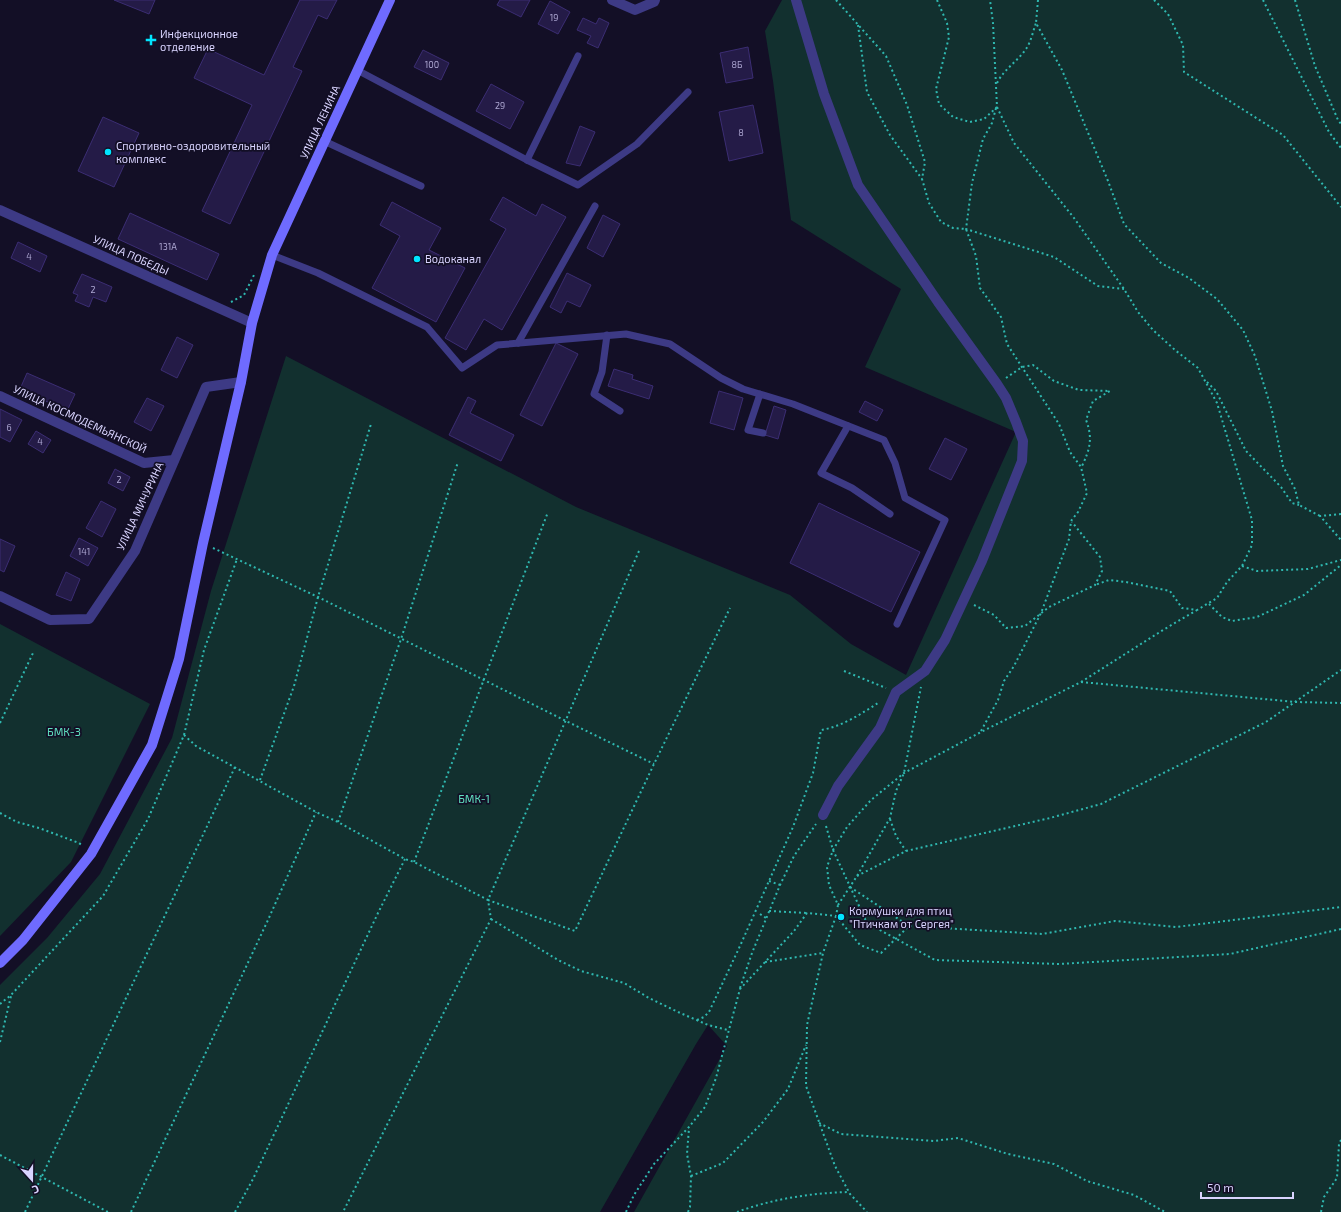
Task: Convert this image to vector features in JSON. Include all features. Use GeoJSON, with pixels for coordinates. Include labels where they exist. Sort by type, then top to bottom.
{"type":"FeatureCollection","features":[{"type":"Feature","properties":{"kind":"main road","name":"УЛИЦА ЛЕНИНА"},"geometry":{"type":"LineString","coordinates":[[0,963],[23,940],[91,854],[152,745],[179,659],[196,585],[203,543],[241,382],[252,323],[272,255],[390,0]]}},
{"type":"Feature","properties":{"kind":"street"},"geometry":{"type":"LineString","coordinates":[[612,0],[635,10],[654,2],[655,0]]}},
{"type":"Feature","properties":{"kind":"street"},"geometry":{"type":"LineString","coordinates":[[796,0],[824,94],[858,185],[1006,398],[1022,441],[1022,461],[982,561],[946,640],[925,670],[896,692],[880,728],[838,786],[822,815]]}},
{"type":"Feature","properties":{"kind":"street","name":"УЛИЦА ПОБЕДЫ"},"geometry":{"type":"LineString","coordinates":[[0,210],[252,323]]}},
{"type":"Feature","properties":{"kind":"street","name":"УЛИЦА МИЧУРИНА"},"geometry":{"type":"LineString","coordinates":[[0,596],[50,620],[89,619],[135,551],[206,387],[241,382]]}},
{"type":"Feature","properties":{"kind":"street","name":"УЛИЦА КОСМОДЕМЬЯНСКОЙ"},"geometry":{"type":"LineString","coordinates":[[0,396],[144,463],[174,460]]}},
{"type":"Feature","properties":{"kind":"lane"},"geometry":{"type":"LineString","coordinates":[[527,160],[578,56]]}},
{"type":"Feature","properties":{"kind":"lane"},"geometry":{"type":"LineString","coordinates":[[357,70],[527,160],[578,185],[637,144],[688,92]]}},
{"type":"Feature","properties":{"kind":"lane"},"geometry":{"type":"LineString","coordinates":[[324,142],[421,186]]}},
{"type":"Feature","properties":{"kind":"lane"},"geometry":{"type":"LineString","coordinates":[[518,343],[595,206]]}},
{"type":"Feature","properties":{"kind":"lane"},"geometry":{"type":"LineString","coordinates":[[272,255],[318,273],[427,327],[462,368],[497,345],[626,334],[670,344],[721,378],[743,389],[793,404],[884,440],[895,462],[904,498],[945,520],[897,624]]}},
{"type":"Feature","properties":{"kind":"lane"},"geometry":{"type":"LineString","coordinates":[[607,335],[602,372],[594,394],[620,411]]}},
{"type":"Feature","properties":{"kind":"lane"},"geometry":{"type":"LineString","coordinates":[[760,394],[748,430],[763,433]]}},
{"type":"Feature","properties":{"kind":"lane"},"geometry":{"type":"LineString","coordinates":[[848,426],[821,473],[852,488],[890,514]]}},
{"type":"Feature","properties":{"kind":"path"},"geometry":{"type":"LineString","coordinates":[[836,0],[886,56],[904,98],[925,162],[922,179]]}},
{"type":"Feature","properties":{"kind":"path"},"geometry":{"type":"LineString","coordinates":[[937,0],[947,23],[949,37],[936,89],[939,104],[953,117],[970,122],[984,119],[997,107]]}},
{"type":"Feature","properties":{"kind":"path"},"geometry":{"type":"LineString","coordinates":[[981,732],[998,700],[1004,681],[1014,666],[1041,613],[1069,539],[1071,521],[1078,512],[1087,493],[1081,466],[1070,452],[1059,424],[1007,344],[1001,317],[980,288],[976,256],[966,228],[972,183],[979,154],[983,139],[992,123],[997,107],[993,23],[990,0]]}},
{"type":"Feature","properties":{"kind":"path"},"geometry":{"type":"LineString","coordinates":[[996,84],[1002,73],[1019,58],[1027,48],[1036,23],[1038,0]]}},
{"type":"Feature","properties":{"kind":"path"},"geometry":{"type":"LineString","coordinates":[[1154,0],[1168,14],[1183,45],[1184,72],[1283,135],[1341,207]]}},
{"type":"Feature","properties":{"kind":"path"},"geometry":{"type":"LineString","coordinates":[[1263,0],[1329,132],[1341,148]]}},
{"type":"Feature","properties":{"kind":"path"},"geometry":{"type":"LineString","coordinates":[[1295,0],[1315,66],[1341,124]]}},
{"type":"Feature","properties":{"kind":"path"},"geometry":{"type":"LineString","coordinates":[[1036,23],[1062,70],[1108,181],[1124,224],[1161,263],[1189,278],[1217,298],[1243,330],[1255,356],[1272,411],[1283,466],[1295,489],[1299,505]]}},
{"type":"Feature","properties":{"kind":"path"},"geometry":{"type":"LineString","coordinates":[[858,25],[867,92],[890,135],[922,179],[929,203],[941,222],[953,228],[966,228],[1054,257],[1098,286],[1124,289]]}},
{"type":"Feature","properties":{"kind":"path"},"geometry":{"type":"LineString","coordinates":[[838,905],[829,885],[827,867],[833,850],[847,827],[871,800],[904,773],[981,732],[1081,682],[1163,630],[1209,604],[1217,598],[1227,582],[1242,566],[1252,545],[1252,520],[1217,403],[1198,368],[1153,330],[1138,312],[1124,289],[1074,218],[1014,144],[997,107]]}},
{"type":"Feature","properties":{"kind":"path"},"geometry":{"type":"LineString","coordinates":[[997,384],[1022,367],[1033,365],[1054,381],[1079,390],[1110,391],[1093,401],[1086,420],[1090,430],[1090,450],[1081,466]]}},
{"type":"Feature","properties":{"kind":"path"},"geometry":{"type":"LineString","coordinates":[[1204,380],[1216,391],[1246,451],[1280,487],[1292,503],[1320,516],[1341,540]]}},
{"type":"Feature","properties":{"kind":"path"},"geometry":{"type":"LineString","coordinates":[[260,780],[294,686],[318,597],[371,424]]}},
{"type":"Feature","properties":{"kind":"path"},"geometry":{"type":"LineString","coordinates":[[338,822],[401,639],[458,462]]}},
{"type":"Feature","properties":{"kind":"path"},"geometry":{"type":"LineString","coordinates":[[414,862],[548,512]]}},
{"type":"Feature","properties":{"kind":"path"},"geometry":{"type":"LineString","coordinates":[[1320,516],[1341,514]]}},
{"type":"Feature","properties":{"kind":"path"},"geometry":{"type":"LineString","coordinates":[[1071,521],[1100,557],[1102,571],[1095,584]]}},
{"type":"Feature","properties":{"kind":"path"},"geometry":{"type":"LineString","coordinates":[[203,543],[318,597],[654,764]]}},
{"type":"Feature","properties":{"kind":"path"},"geometry":{"type":"LineString","coordinates":[[343,1212],[491,920],[488,900],[639,552]]}},
{"type":"Feature","properties":{"kind":"path"},"geometry":{"type":"LineString","coordinates":[[0,1004],[11,995],[103,896],[148,818],[184,735],[204,650],[237,559]]}},
{"type":"Feature","properties":{"kind":"path"},"geometry":{"type":"LineString","coordinates":[[1242,566],[1257,571],[1308,570],[1341,560]]}},
{"type":"Feature","properties":{"kind":"path"},"geometry":{"type":"LineString","coordinates":[[1209,604],[1222,617],[1232,621],[1257,617],[1304,594],[1341,565]]}},
{"type":"Feature","properties":{"kind":"path"},"geometry":{"type":"LineString","coordinates":[[964,600],[994,615],[1006,628],[1025,626],[1049,607],[1095,584],[1109,580],[1170,591],[1182,608],[1197,610]]}},
{"type":"Feature","properties":{"kind":"path"},"geometry":{"type":"LineString","coordinates":[[184,735],[196,746],[405,859],[414,862],[488,900],[575,931],[730,608]]}},
{"type":"Feature","properties":{"kind":"path"},"geometry":{"type":"LineString","coordinates":[[0,723],[33,653]]}},
{"type":"Feature","properties":{"kind":"path"},"geometry":{"type":"LineString","coordinates":[[867,1212],[849,1192],[834,1166],[806,1086],[807,1025],[823,953],[836,916],[838,905],[857,876],[890,818],[896,791],[904,773],[925,670]]}},
{"type":"Feature","properties":{"kind":"path"},"geometry":{"type":"LineString","coordinates":[[857,876],[906,851],[1050,818],[1101,804],[1266,722],[1341,670]]}},
{"type":"Feature","properties":{"kind":"path"},"geometry":{"type":"LineString","coordinates":[[844,671],[896,692]]}},
{"type":"Feature","properties":{"kind":"path"},"geometry":{"type":"LineString","coordinates":[[1081,682],[1296,702],[1341,703]]}},
{"type":"Feature","properties":{"kind":"path"},"geometry":{"type":"LineString","coordinates":[[697,1020],[704,1018],[709,1012],[793,827],[813,773],[820,730],[830,729],[867,711],[878,703]]}},
{"type":"Feature","properties":{"kind":"path"},"geometry":{"type":"LineString","coordinates":[[25,1212],[236,767]]}},
{"type":"Feature","properties":{"kind":"path"},"geometry":{"type":"LineString","coordinates":[[131,1212],[265,927],[316,812]]}},
{"type":"Feature","properties":{"kind":"path"},"geometry":{"type":"LineString","coordinates":[[0,813],[17,822],[39,828],[79,843],[91,854]]}},
{"type":"Feature","properties":{"kind":"path"},"geometry":{"type":"LineString","coordinates":[[822,815],[833,850],[867,923],[935,960],[1059,964],[1230,954],[1341,929]]}},
{"type":"Feature","properties":{"kind":"path"},"geometry":{"type":"LineString","coordinates":[[626,1212],[634,1195],[654,1164],[689,1127],[704,1108],[716,1078],[740,989],[766,918],[794,856],[822,815]]}},
{"type":"Feature","properties":{"kind":"path"},"geometry":{"type":"LineString","coordinates":[[890,818],[896,836],[906,851]]}},
{"type":"Feature","properties":{"kind":"path"},"geometry":{"type":"LineString","coordinates":[[235,1212],[253,1179],[378,913],[405,859]]}},
{"type":"Feature","properties":{"kind":"path"},"geometry":{"type":"LineString","coordinates":[[769,881],[780,885]]}},
{"type":"Feature","properties":{"kind":"path"},"geometry":{"type":"LineString","coordinates":[[850,886],[909,926],[1042,934],[1115,921],[1176,928],[1341,907]]}},
{"type":"Feature","properties":{"kind":"path"},"geometry":{"type":"LineString","coordinates":[[769,911],[836,916],[860,945],[881,953],[909,926]]}},
{"type":"Feature","properties":{"kind":"path"},"geometry":{"type":"LineString","coordinates":[[740,989],[794,931],[807,913]]}},
{"type":"Feature","properties":{"kind":"path"},"geometry":{"type":"LineString","coordinates":[[760,914],[766,918]]}},
{"type":"Feature","properties":{"kind":"path"},"geometry":{"type":"LineString","coordinates":[[491,920],[558,960],[582,971],[624,983],[649,998],[708,1025],[728,1030]]}},
{"type":"Feature","properties":{"kind":"path"},"geometry":{"type":"LineString","coordinates":[[765,962],[823,953]]}},
{"type":"Feature","properties":{"kind":"path"},"geometry":{"type":"LineString","coordinates":[[0,1042],[11,995]]}},
{"type":"Feature","properties":{"kind":"path"},"geometry":{"type":"LineString","coordinates":[[691,1176],[723,1163],[763,1122],[788,1089],[806,1044]]}},
{"type":"Feature","properties":{"kind":"path"},"geometry":{"type":"LineString","coordinates":[[819,1123],[841,1134],[934,1141],[958,1138],[1008,1154],[1054,1164],[1087,1181],[1134,1195],[1165,1212]]}},
{"type":"Feature","properties":{"kind":"path"},"geometry":{"type":"LineString","coordinates":[[688,1212],[690,1207],[691,1176],[687,1154],[689,1127]]}},
{"type":"Feature","properties":{"kind":"path"},"geometry":{"type":"LineString","coordinates":[[1321,1212],[1324,1197],[1337,1178],[1339,1144],[1341,1140]]}},
{"type":"Feature","properties":{"kind":"path"},"geometry":{"type":"LineString","coordinates":[[0,1155],[108,1212]]}},
{"type":"Feature","properties":{"kind":"path"},"geometry":{"type":"LineString","coordinates":[[737,1212],[792,1198],[821,1193],[849,1192]]}},
{"type":"Feature","properties":{"kind":"green space","name":"БМК-1"},"geometry":{"type":"Polygon","coordinates":[[[782,0],[1341,0],[1341,1212],[634,1212],[727,1046],[708,1025],[600,1212],[0,1212],[0,985],[47,938],[100,874],[172,738],[211,591],[286,356],[576,507],[790,595],[851,644],[906,675],[1016,432],[865,367],[901,289],[791,220],[765,31],[782,0]]]}},
{"type":"Feature","properties":{"kind":"green space","name":"БМК-3"},"geometry":{"type":"Polygon","coordinates":[[[0,624],[150,704],[71,862],[0,936],[0,624]]]}},
{"type":"Feature","properties":{"kind":"building"},"geometry":{"type":"Polygon","coordinates":[[[114,0],[155,0],[149,14],[114,0]]]}},
{"type":"Feature","properties":{"kind":"building"},"geometry":{"type":"Polygon","coordinates":[[[300,0],[337,0],[327,19],[318,15],[293,67],[302,71],[230,224],[202,211],[252,105],[194,78],[208,49],[264,75],[300,0]]]}},
{"type":"Feature","properties":{"kind":"building"},"geometry":{"type":"Polygon","coordinates":[[[500,0],[530,0],[521,17],[497,5],[500,0]]]}},
{"type":"Feature","properties":{"kind":"building"},"geometry":{"type":"Polygon","coordinates":[[[550,1],[570,12],[558,34],[538,24],[550,1]]]}},
{"type":"Feature","properties":{"kind":"building"},"geometry":{"type":"Polygon","coordinates":[[[583,18],[596,24],[599,18],[609,23],[598,48],[587,43],[591,36],[577,30],[583,18]]]}},
{"type":"Feature","properties":{"kind":"building"},"geometry":{"type":"Polygon","coordinates":[[[748,47],[753,78],[726,83],[720,53],[748,47]]]}},
{"type":"Feature","properties":{"kind":"building"},"geometry":{"type":"Polygon","coordinates":[[[423,50],[449,63],[441,80],[414,67],[423,50]]]}},
{"type":"Feature","properties":{"kind":"building"},"geometry":{"type":"Polygon","coordinates":[[[491,84],[524,102],[510,129],[476,111],[491,84]]]}},
{"type":"Feature","properties":{"kind":"building"},"geometry":{"type":"Polygon","coordinates":[[[753,105],[763,153],[729,161],[719,112],[753,105]]]}},
{"type":"Feature","properties":{"kind":"building","name":"Спортивно-оздоровительный комплекс"},"geometry":{"type":"Polygon","coordinates":[[[103,117],[139,133],[114,187],[78,171],[103,117]]]}},
{"type":"Feature","properties":{"kind":"building"},"geometry":{"type":"Polygon","coordinates":[[[580,126],[595,132],[580,166],[566,163],[580,126]]]}},
{"type":"Feature","properties":{"kind":"building"},"geometry":{"type":"Polygon","coordinates":[[[503,197],[536,216],[542,204],[566,217],[502,330],[484,319],[466,350],[445,338],[506,229],[490,220],[503,197]]]}},
{"type":"Feature","properties":{"kind":"building","name":"Водоканал"},"geometry":{"type":"Polygon","coordinates":[[[392,202],[441,228],[429,250],[465,268],[436,322],[372,288],[400,236],[380,225],[392,202]]]}},
{"type":"Feature","properties":{"kind":"building"},"geometry":{"type":"Polygon","coordinates":[[[130,213],[219,254],[207,280],[118,239],[130,213]]]}},
{"type":"Feature","properties":{"kind":"building"},"geometry":{"type":"Polygon","coordinates":[[[603,215],[620,224],[603,257],[587,248],[603,215]]]}},
{"type":"Feature","properties":{"kind":"building"},"geometry":{"type":"Polygon","coordinates":[[[18,242],[47,256],[40,272],[11,258],[18,242]]]}},
{"type":"Feature","properties":{"kind":"building"},"geometry":{"type":"Polygon","coordinates":[[[567,273],[591,285],[580,307],[567,301],[561,313],[550,307],[567,273]]]}},
{"type":"Feature","properties":{"kind":"building"},"geometry":{"type":"Polygon","coordinates":[[[82,274],[112,287],[106,302],[93,297],[89,307],[75,301],[78,295],[73,293],[82,274]]]}},
{"type":"Feature","properties":{"kind":"building"},"geometry":{"type":"Polygon","coordinates":[[[177,337],[193,345],[177,378],[161,370],[177,337]]]}},
{"type":"Feature","properties":{"kind":"building"},"geometry":{"type":"Polygon","coordinates":[[[556,343],[578,354],[542,426],[520,415],[556,343]]]}},
{"type":"Feature","properties":{"kind":"building"},"geometry":{"type":"Polygon","coordinates":[[[614,369],[633,375],[632,379],[653,386],[649,399],[608,386],[614,369]]]}},
{"type":"Feature","properties":{"kind":"building"},"geometry":{"type":"Polygon","coordinates":[[[27,373],[75,394],[67,411],[20,389],[27,373]]]}},
{"type":"Feature","properties":{"kind":"building"},"geometry":{"type":"Polygon","coordinates":[[[719,391],[743,398],[734,430],[710,423],[719,391]]]}},
{"type":"Feature","properties":{"kind":"building"},"geometry":{"type":"Polygon","coordinates":[[[468,397],[476,401],[470,413],[514,435],[501,461],[449,435],[468,397]]]}},
{"type":"Feature","properties":{"kind":"building"},"geometry":{"type":"Polygon","coordinates":[[[147,398],[164,406],[151,431],[134,422],[147,398]]]}},
{"type":"Feature","properties":{"kind":"building"},"geometry":{"type":"Polygon","coordinates":[[[865,401],[883,410],[877,421],[859,412],[865,401]]]}},
{"type":"Feature","properties":{"kind":"building"},"geometry":{"type":"Polygon","coordinates":[[[774,406],[786,410],[778,439],[765,435],[774,406]]]}},
{"type":"Feature","properties":{"kind":"building"},"geometry":{"type":"Polygon","coordinates":[[[0,409],[22,420],[10,442],[0,437],[0,409]]]}},
{"type":"Feature","properties":{"kind":"building"},"geometry":{"type":"Polygon","coordinates":[[[36,431],[51,440],[43,453],[28,444],[36,431]]]}},
{"type":"Feature","properties":{"kind":"building"},"geometry":{"type":"Polygon","coordinates":[[[945,438],[967,449],[951,480],[929,469],[945,438]]]}},
{"type":"Feature","properties":{"kind":"building"},"geometry":{"type":"Polygon","coordinates":[[[115,469],[130,477],[123,491],[108,483],[115,469]]]}},
{"type":"Feature","properties":{"kind":"building"},"geometry":{"type":"Polygon","coordinates":[[[101,501],[116,509],[102,537],[86,528],[101,501]]]}},
{"type":"Feature","properties":{"kind":"building"},"geometry":{"type":"Polygon","coordinates":[[[819,503],[920,552],[891,612],[790,563],[819,503]]]}},
{"type":"Feature","properties":{"kind":"building"},"geometry":{"type":"Polygon","coordinates":[[[79,538],[98,548],[88,566],[70,556],[79,538]]]}},
{"type":"Feature","properties":{"kind":"building"},"geometry":{"type":"Polygon","coordinates":[[[0,539],[15,546],[4,572],[0,570],[0,539]]]}},
{"type":"Feature","properties":{"kind":"building"},"geometry":{"type":"Polygon","coordinates":[[[66,572],[80,579],[71,601],[56,595],[66,572]]]}},
{"type":"Feature","properties":{"kind":"place","name":"Инфекционное отделение"},"geometry":{"type":"Point","coordinates":[151,40]}},
{"type":"Feature","properties":{"kind":"place","name":"Спортивно-оздоровительный комплекс"},"geometry":{"type":"Point","coordinates":[108,152]}},
{"type":"Feature","properties":{"kind":"place","name":"Водоканал"},"geometry":{"type":"Point","coordinates":[417,259]}},
{"type":"Feature","properties":{"kind":"place","name":"Кормушки для птиц \"Птичкам от Сергея\""},"geometry":{"type":"Point","coordinates":[841,917]}}]}
